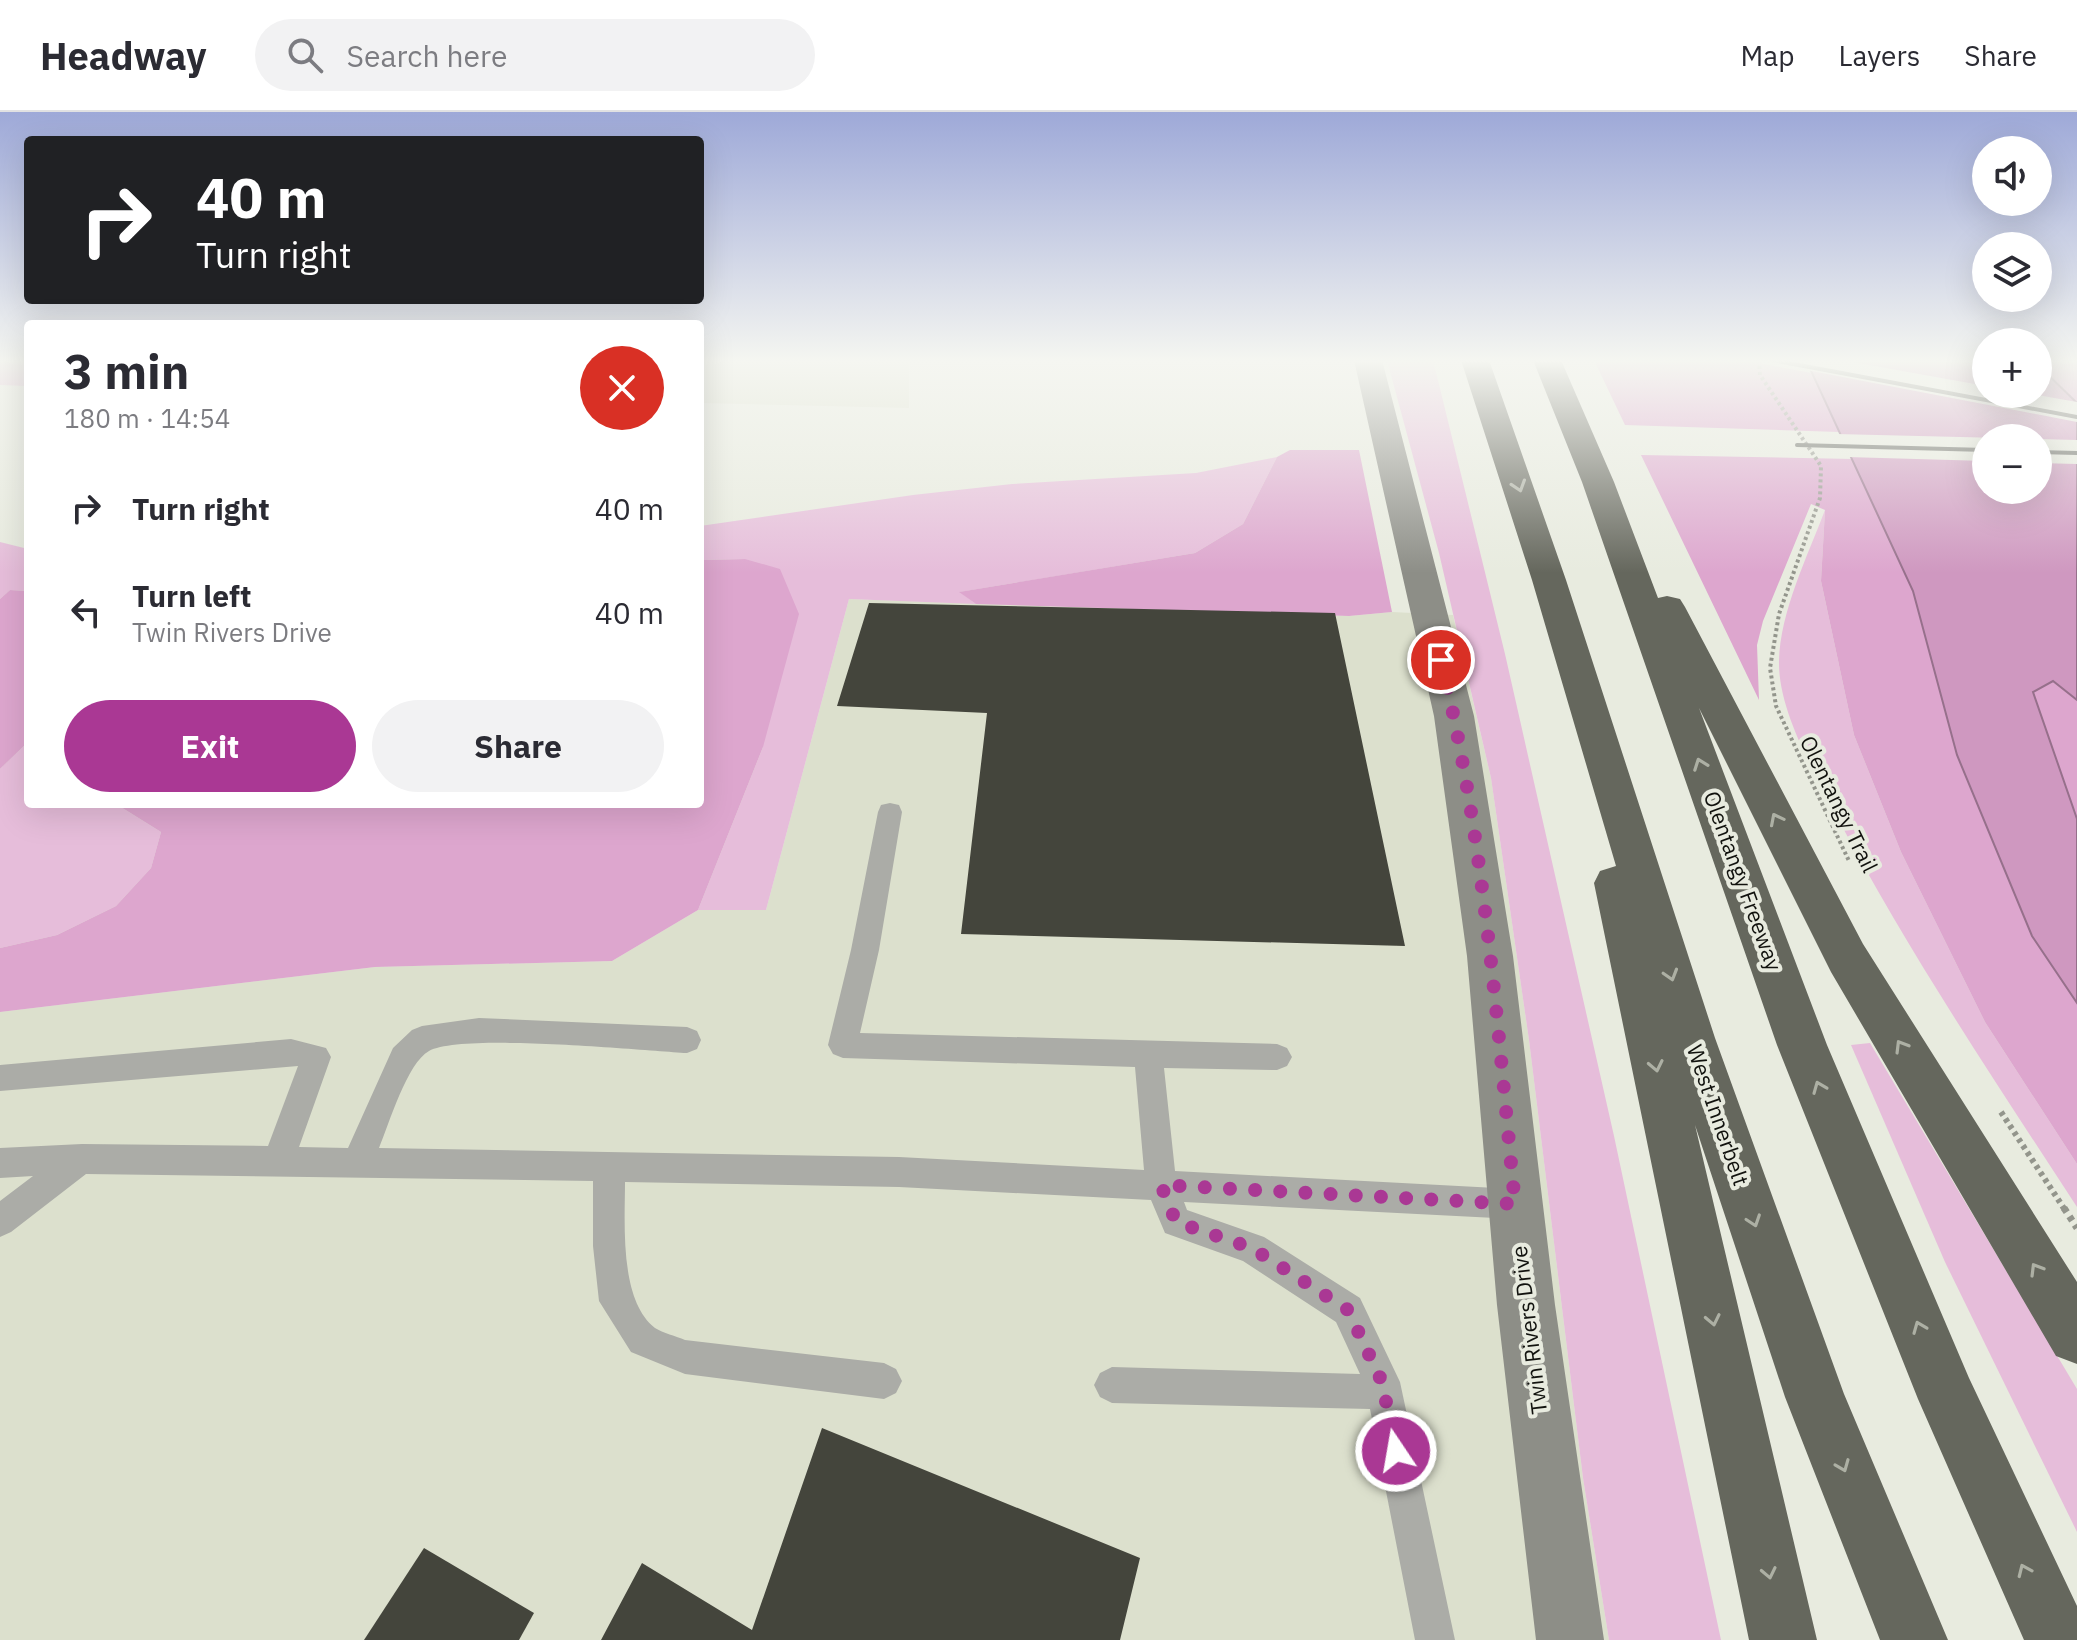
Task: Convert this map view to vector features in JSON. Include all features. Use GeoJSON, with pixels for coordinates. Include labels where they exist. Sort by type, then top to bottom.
{"type":"FeatureCollection","features":[{"type":"Feature","properties":{"kind":"highway"},"geometry":{"type":"LineString","coordinates":[[1499,431],[1549,580],[1783,1640]]}},
{"type":"Feature","properties":{"kind":"highway","name":"Olentangy Freeway"},"geometry":{"type":"LineString","coordinates":[[1577,431],[1598,482],[1802,1045],[1948,1399],[2058,1640]]}},
{"type":"Feature","properties":{"kind":"highway"},"geometry":{"type":"LineString","coordinates":[[1598,482],[1681,632],[1847,958],[2077,1335]]}},
{"type":"Feature","properties":{"kind":"highway","name":"West Innerbelt"},"geometry":{"type":"LineString","coordinates":[[1549,580],[1701,1068],[1815,1397],[1914,1640]]}},
{"type":"Feature","properties":{"kind":"main road","name":"Twin Rivers Drive"},"geometry":{"type":"LineString","coordinates":[[1385,431],[1454,716],[1490,956],[1540,1421],[1570,1640]]}},
{"type":"Feature","properties":{"kind":"lane"},"geometry":{"type":"LineString","coordinates":[[890,812],[865,950],[843,1045],[1277,1057]]}},
{"type":"Feature","properties":{"kind":"lane"},"geometry":{"type":"LineString","coordinates":[[357,1162],[403,1057],[422,1039],[479,1030],[687,1040]]}},
{"type":"Feature","properties":{"kind":"lane"},"geometry":{"type":"LineString","coordinates":[[0,1078],[291,1052],[316,1057],[278,1161]]}},
{"type":"Feature","properties":{"kind":"lane"},"geometry":{"type":"LineString","coordinates":[[1148,1055],[1161,1185],[1176,1222],[1252,1248],[1348,1310],[1382,1382],[1435,1640]]}},
{"type":"Feature","properties":{"kind":"lane"},"geometry":{"type":"LineString","coordinates":[[0,1163],[82,1158],[899,1172],[1515,1204]]}},
{"type":"Feature","properties":{"kind":"lane"},"geometry":{"type":"LineString","coordinates":[[0,1221],[82,1158]]}},
{"type":"Feature","properties":{"kind":"lane"},"geometry":{"type":"LineString","coordinates":[[609,1166],[609,1246],[616,1301],[643,1340],[685,1357],[884,1381]]}},
{"type":"Feature","properties":{"kind":"lane"},"geometry":{"type":"LineString","coordinates":[[1112,1385],[1384,1392]]}},
{"type":"Feature","properties":{"kind":"path","name":"Olentangy Trail"},"geometry":{"type":"LineString","coordinates":[[1798,431],[1821,466],[1820,498],[1779,614],[1770,668],[1776,706],[1851,866]]}},
{"type":"Feature","properties":{"kind":"path"},"geometry":{"type":"LineString","coordinates":[[1998,1108],[2077,1228]]}},
{"type":"Feature","properties":{"kind":"shaded area"},"geometry":{"type":"Polygon","coordinates":[[[1406,431],[1450,431],[1505,654],[1614,1136],[1721,1640],[1609,1640],[1583,1478],[1529,1040],[1491,778],[1439,553],[1406,431]]]}},
{"type":"Feature","properties":{"kind":"shaded area"},"geometry":{"type":"Polygon","coordinates":[[[1839,431],[1972,431],[1972,504],[2052,504],[2052,431],[2077,431],[2077,700],[2053,681],[2033,692],[2077,819],[2077,1003],[2032,936],[1957,755],[1913,591],[1839,431]]]}},
{"type":"Feature","properties":{"kind":"shaded area"},"geometry":{"type":"Polygon","coordinates":[[[1290,450],[1359,450],[1392,612],[1349,616],[976,604],[959,592],[1195,553],[1243,524],[1277,457],[1290,450]]]}},
{"type":"Feature","properties":{"kind":"shaded area"},"geometry":{"type":"Polygon","coordinates":[[[1641,455],[1853,459],[1913,591],[1957,755],[2032,936],[2077,1003],[2077,1164],[1985,1022],[1901,852],[1854,735],[1821,581],[1825,510],[1811,504],[1763,621],[1757,645],[1759,700],[1641,455]]]}},
{"type":"Feature","properties":{"kind":"shaded area"},"geometry":{"type":"Polygon","coordinates":[[[1277,457],[1243,524],[1195,553],[960,592],[976,604],[849,599],[766,910],[698,910],[763,747],[745,559],[704,560],[704,525],[1012,484],[1196,473],[1277,457]]]}},
{"type":"Feature","properties":{"kind":"shaded area"},"geometry":{"type":"Polygon","coordinates":[[[1825,510],[1821,581],[1854,735],[1901,852],[1985,1022],[2077,1164],[2077,1207],[1891,914],[1817,778],[1790,719],[1780,680],[1784,623],[1825,510]]]}},
{"type":"Feature","properties":{"kind":"shaded area"},"geometry":{"type":"Polygon","coordinates":[[[0,542],[24,548],[24,591],[10,590],[0,599],[0,542]]]}},
{"type":"Feature","properties":{"kind":"shaded area"},"geometry":{"type":"Polygon","coordinates":[[[745,559],[780,569],[799,614],[763,747],[698,910],[612,961],[375,967],[0,1012],[0,948],[57,935],[116,906],[151,868],[161,832],[122,808],[704,808],[704,560],[745,559]]]}},
{"type":"Feature","properties":{"kind":"shaded area"},"geometry":{"type":"Polygon","coordinates":[[[10,590],[24,591],[24,746],[0,769],[0,599],[10,590]]]}},
{"type":"Feature","properties":{"kind":"shaded area"},"geometry":{"type":"Polygon","coordinates":[[[849,599],[1349,616],[1392,612],[1453,615],[1491,778],[1529,1040],[1583,1478],[1609,1640],[0,1640],[0,1012],[375,967],[612,961],[698,910],[766,910],[849,599]]]}},
{"type":"Feature","properties":{"kind":"shaded area"},"geometry":{"type":"Polygon","coordinates":[[[2053,681],[2077,700],[2077,819],[2033,692],[2053,681]]]}},
{"type":"Feature","properties":{"kind":"shaded area"},"geometry":{"type":"Polygon","coordinates":[[[24,746],[24,808],[122,808],[161,832],[151,868],[116,906],[57,935],[0,948],[0,769],[24,746]]]}},
{"type":"Feature","properties":{"kind":"shaded area"},"geometry":{"type":"Polygon","coordinates":[[[1870,1043],[2077,1389],[2077,1532],[1945,1262],[1851,1045],[1870,1043]]]}},
{"type":"Feature","properties":{"kind":"pier"},"geometry":{"type":"Polygon","coordinates":[[[1836,434],[1972,437],[1972,461],[1847,457],[1836,434]]]}},
{"type":"Feature","properties":{"kind":"pier"},"geometry":{"type":"Polygon","coordinates":[[[2052,439],[2077,440],[2077,464],[2052,463],[2052,439]]]}},
{"type":"Feature","properties":{"kind":"building"},"geometry":{"type":"Polygon","coordinates":[[[869,603],[1335,613],[1405,946],[961,934],[987,713],[837,706],[869,603]]]}},
{"type":"Feature","properties":{"kind":"building"},"geometry":{"type":"Polygon","coordinates":[[[822,1428],[1140,1558],[1120,1640],[601,1640],[642,1563],[752,1630],[822,1428]]]}},
{"type":"Feature","properties":{"kind":"building"},"geometry":{"type":"Polygon","coordinates":[[[424,1548],[534,1613],[519,1640],[364,1640],[424,1548]]]}},
{"type":"Feature","properties":{"kind":"railway"},"geometry":{"type":"LineString","coordinates":[[1797,445],[1972,450]]}},
{"type":"Feature","properties":{"kind":"railway"},"geometry":{"type":"LineString","coordinates":[[2052,452],[2077,453]]}},
{"type":"Feature","properties":{"kind":"route"},"geometry":{"type":"LineString","coordinates":[[1396,1451],[1382,1382],[1348,1310],[1252,1248],[1176,1222],[1161,1185],[1515,1204],[1490,956],[1454,716],[1441,660]]}}]}
